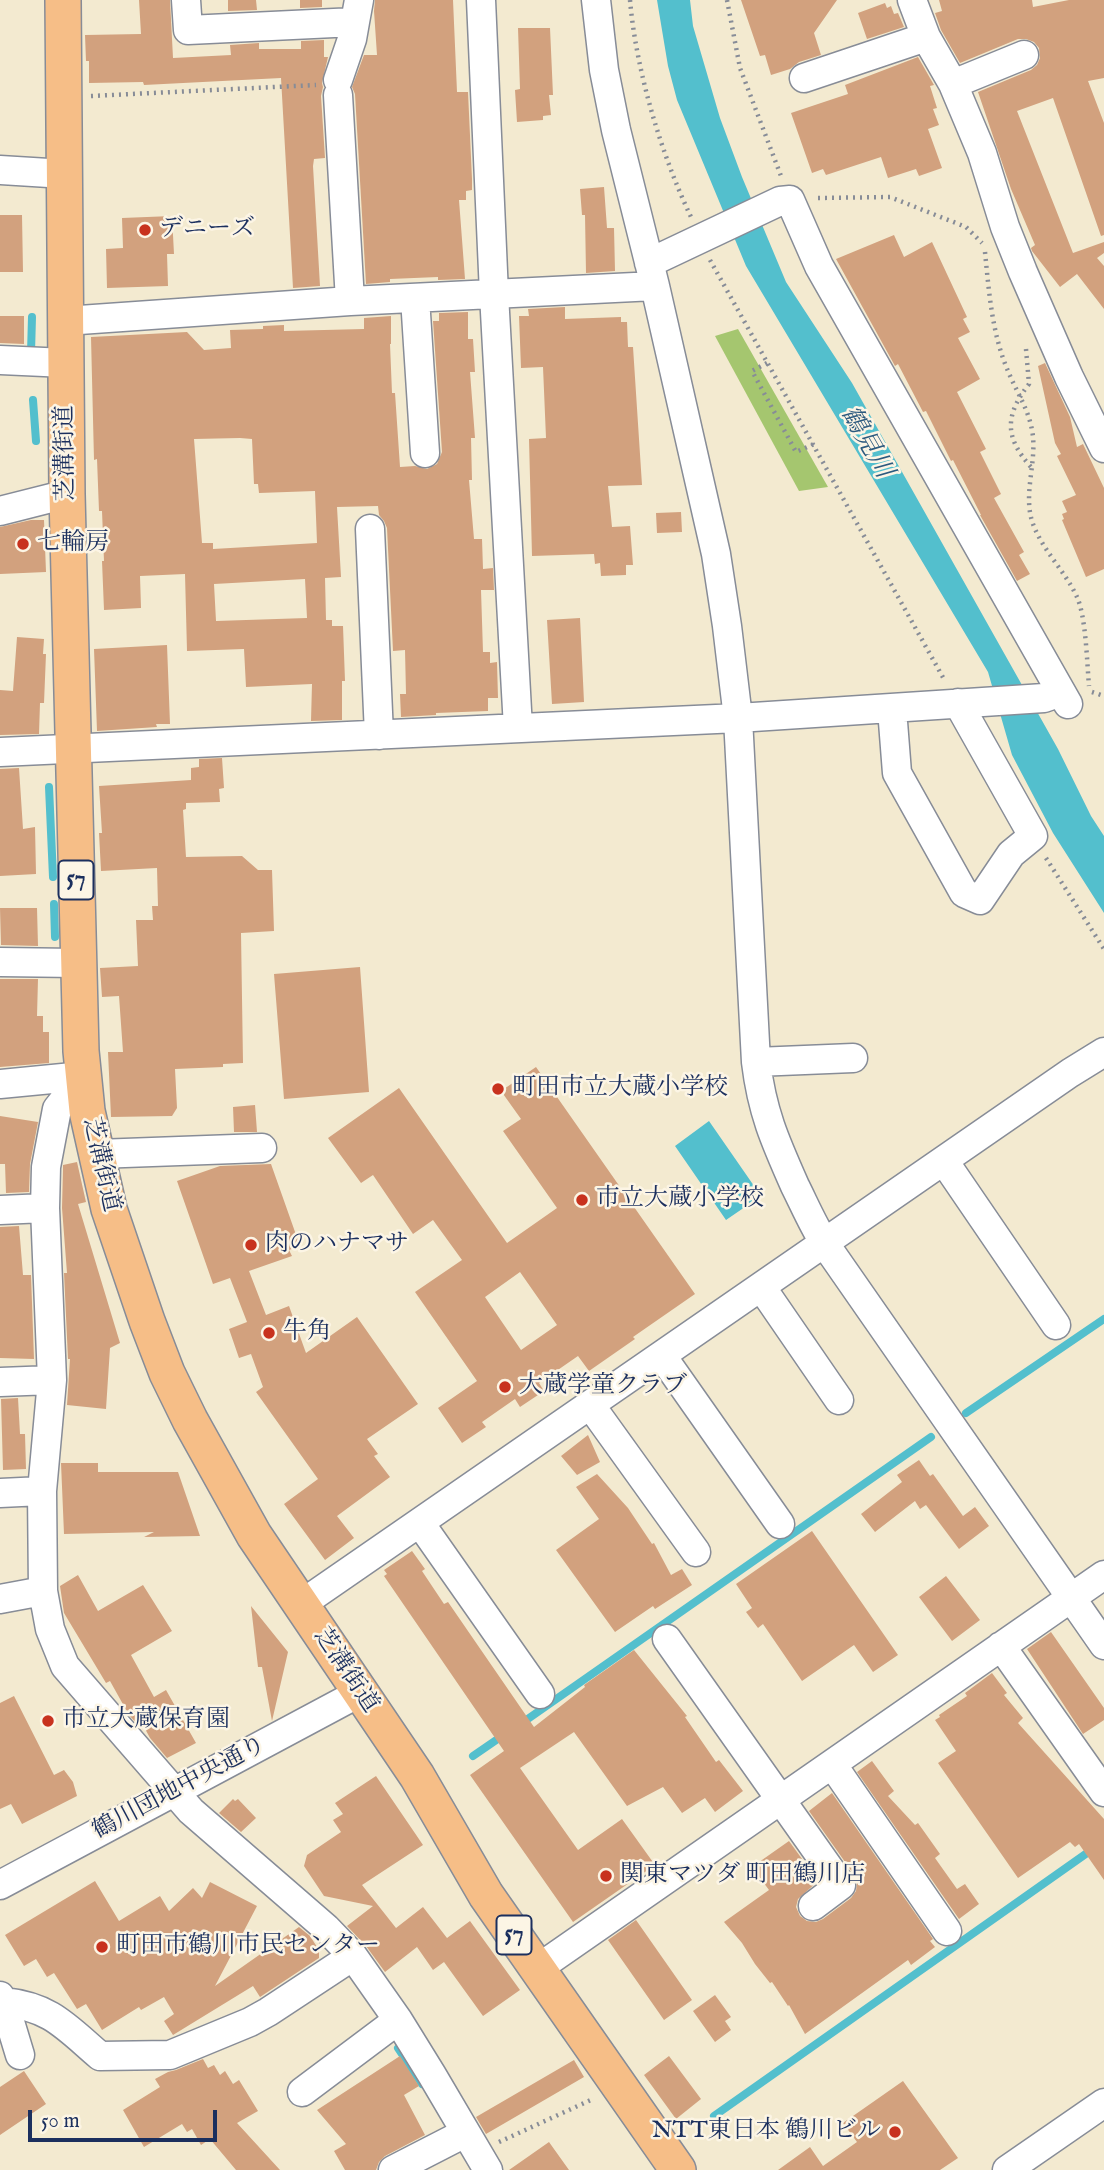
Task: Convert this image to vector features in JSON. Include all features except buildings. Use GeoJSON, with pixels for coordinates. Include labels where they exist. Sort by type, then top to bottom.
{"type":"FeatureCollection","features":[{"type":"Feature","properties":{"kind":"main road","name":"芝溝街道"},"geometry":{"type":"LineString","coordinates":[[63,0],[67,494],[77,963],[83,1076],[109,1209],[167,1373],[254,1535],[417,1776],[486,1895],[678,2170]]}},
{"type":"Feature","properties":{"kind":"street"},"geometry":{"type":"LineString","coordinates":[[186,0],[188,30],[357,11],[352,39],[333,86],[350,301]]}},
{"type":"Feature","properties":{"kind":"street"},"geometry":{"type":"LineString","coordinates":[[481,0],[518,728]]}},
{"type":"Feature","properties":{"kind":"street"},"geometry":{"type":"LineString","coordinates":[[597,0],[604,70],[716,554],[738,718],[756,1062],[760,1096],[771,1134],[814,1227],[825,1244],[1104,1645]]}},
{"type":"Feature","properties":{"kind":"street"},"geometry":{"type":"LineString","coordinates":[[912,0],[926,37],[953,84],[982,153],[1005,227],[1023,272],[1069,377],[1104,448]]}},
{"type":"Feature","properties":{"kind":"street"},"geometry":{"type":"LineString","coordinates":[[804,78],[926,37]]}},
{"type":"Feature","properties":{"kind":"street"},"geometry":{"type":"LineString","coordinates":[[953,84],[1024,55]]}},
{"type":"Feature","properties":{"kind":"street"},"geometry":{"type":"LineString","coordinates":[[0,170],[65,174]]}},
{"type":"Feature","properties":{"kind":"street"},"geometry":{"type":"LineString","coordinates":[[0,752],[738,718],[891,709],[958,697],[1061,697],[785,201],[703,239],[652,275],[494,294],[65,321]]}},
{"type":"Feature","properties":{"kind":"street"},"geometry":{"type":"LineString","coordinates":[[415,298],[425,453]]}},
{"type":"Feature","properties":{"kind":"street"},"geometry":{"type":"LineString","coordinates":[[0,360],[66,363]]}},
{"type":"Feature","properties":{"kind":"street"},"geometry":{"type":"LineString","coordinates":[[0,511],[67,494]]}},
{"type":"Feature","properties":{"kind":"street"},"geometry":{"type":"LineString","coordinates":[[370,528],[379,735]]}},
{"type":"Feature","properties":{"kind":"street"},"geometry":{"type":"LineString","coordinates":[[891,709],[897,773],[964,893],[980,901],[1011,854],[1033,836],[958,697]]}},
{"type":"Feature","properties":{"kind":"street"},"geometry":{"type":"LineString","coordinates":[[0,962],[77,963]]}},
{"type":"Feature","properties":{"kind":"street"},"geometry":{"type":"LineString","coordinates":[[300,1605],[1104,1052]]}},
{"type":"Feature","properties":{"kind":"street"},"geometry":{"type":"LineString","coordinates":[[756,1062],[853,1058]]}},
{"type":"Feature","properties":{"kind":"street"},"geometry":{"type":"LineString","coordinates":[[0,1084],[83,1076]]}},
{"type":"Feature","properties":{"kind":"street"},"geometry":{"type":"LineString","coordinates":[[83,1076],[57,1109],[46,1167],[45,1208],[52,1380],[42,1491],[43,1591],[50,1629],[65,1666],[191,1811],[326,1928],[353,1956],[398,2020],[476,2152],[393,2170]]}},
{"type":"Feature","properties":{"kind":"street"},"geometry":{"type":"LineString","coordinates":[[97,1154],[262,1147]]}},
{"type":"Feature","properties":{"kind":"street"},"geometry":{"type":"LineString","coordinates":[[944,1161],[1056,1325]]}},
{"type":"Feature","properties":{"kind":"street"},"geometry":{"type":"LineString","coordinates":[[0,1210],[45,1208]]}},
{"type":"Feature","properties":{"kind":"street"},"geometry":{"type":"LineString","coordinates":[[762,1288],[839,1400]]}},
{"type":"Feature","properties":{"kind":"street"},"geometry":{"type":"LineString","coordinates":[[662,1356],[780,1524]]}},
{"type":"Feature","properties":{"kind":"street"},"geometry":{"type":"LineString","coordinates":[[0,1382],[52,1380]]}},
{"type":"Feature","properties":{"kind":"street"},"geometry":{"type":"LineString","coordinates":[[591,1406],[696,1552]]}},
{"type":"Feature","properties":{"kind":"street"},"geometry":{"type":"LineString","coordinates":[[0,1493],[42,1491]]}},
{"type":"Feature","properties":{"kind":"street"},"geometry":{"type":"LineString","coordinates":[[420,1523],[540,1694]]}},
{"type":"Feature","properties":{"kind":"street"},"geometry":{"type":"LineString","coordinates":[[537,1969],[1104,1575]]}},
{"type":"Feature","properties":{"kind":"street"},"geometry":{"type":"LineString","coordinates":[[0,1599],[43,1591]]}},
{"type":"Feature","properties":{"kind":"street"},"geometry":{"type":"LineString","coordinates":[[667,1639],[841,1885],[813,1906]]}},
{"type":"Feature","properties":{"kind":"street"},"geometry":{"type":"LineString","coordinates":[[1001,1646],[1104,1792]]}},
{"type":"Feature","properties":{"kind":"street","name":"鶴川団地中央通り"},"geometry":{"type":"LineString","coordinates":[[0,1885],[359,1693]]}},
{"type":"Feature","properties":{"kind":"street"},"geometry":{"type":"LineString","coordinates":[[832,1764],[947,1931]]}},
{"type":"Feature","properties":{"kind":"street"},"geometry":{"type":"LineString","coordinates":[[2,1999],[42,2010],[100,2056],[170,2055],[250,2022],[353,1956]]}},
{"type":"Feature","properties":{"kind":"street"},"geometry":{"type":"LineString","coordinates":[[2,1999],[20,2055]]}},
{"type":"Feature","properties":{"kind":"street"},"geometry":{"type":"LineString","coordinates":[[302,2092],[398,2020]]}},
{"type":"Feature","properties":{"kind":"street"},"geometry":{"type":"LineString","coordinates":[[1007,2170],[1104,2102]]}},
{"type":"Feature","properties":{"kind":"path"},"geometry":{"type":"LineString","coordinates":[[630,0],[652,110],[666,158],[703,239],[767,363],[958,697]]}},
{"type":"Feature","properties":{"kind":"path"},"geometry":{"type":"LineString","coordinates":[[727,0],[740,68],[785,201],[799,197],[890,197],[966,227],[990,255]]}},
{"type":"Feature","properties":{"kind":"path"},"geometry":{"type":"LineString","coordinates":[[63,98],[333,86]]}},
{"type":"Feature","properties":{"kind":"path"},"geometry":{"type":"LineString","coordinates":[[984,246],[991,306],[999,344],[1032,430],[1034,452],[1029,508],[1033,525],[1077,598],[1089,691],[1104,696]]}},
{"type":"Feature","properties":{"kind":"path"},"geometry":{"type":"LineString","coordinates":[[1026,346],[1029,384],[1014,404],[1011,416],[1016,446],[1031,467]]}},
{"type":"Feature","properties":{"kind":"path"},"geometry":{"type":"LineString","coordinates":[[767,363],[752,371],[796,452],[814,444]]}},
{"type":"Feature","properties":{"kind":"path"},"geometry":{"type":"LineString","coordinates":[[1046,859],[1104,949]]}},
{"type":"Feature","properties":{"kind":"path"},"geometry":{"type":"LineString","coordinates":[[476,2152],[619,2087]]}},
{"type":"Feature","properties":{"kind":"green space"},"geometry":{"type":"Polygon","coordinates":[[[738,329],[828,487],[799,491],[715,336],[738,329]]]}},
{"type":"Feature","properties":{"kind":"water","name":"鶴見川"},"geometry":{"type":"Polygon","coordinates":[[[657,0],[690,0],[693,26],[720,118],[786,282],[852,383],[1104,836],[1104,913],[1053,833],[1012,755],[988,672],[746,266],[677,100],[668,66],[657,0]]]}},
{"type":"Feature","properties":{"kind":"water"},"geometry":{"type":"Polygon","coordinates":[[[709,1121],[761,1196],[726,1220],[675,1146],[709,1121]]]}},
{"type":"Feature","properties":{"kind":"waterway"},"geometry":{"type":"LineString","coordinates":[[31,353],[32,317]]}},
{"type":"Feature","properties":{"kind":"waterway"},"geometry":{"type":"LineString","coordinates":[[33,400],[36,441]]}},
{"type":"Feature","properties":{"kind":"waterway"},"geometry":{"type":"LineString","coordinates":[[49,787],[53,877]]}},
{"type":"Feature","properties":{"kind":"waterway"},"geometry":{"type":"LineString","coordinates":[[54,904],[55,937]]}},
{"type":"Feature","properties":{"kind":"waterway"},"geometry":{"type":"LineString","coordinates":[[966,1413],[1104,1319]]}},
{"type":"Feature","properties":{"kind":"waterway"},"geometry":{"type":"LineString","coordinates":[[522,1723],[931,1437]]}},
{"type":"Feature","properties":{"kind":"waterway"},"geometry":{"type":"LineString","coordinates":[[473,1756],[505,1734]]}},
{"type":"Feature","properties":{"kind":"waterway"},"geometry":{"type":"LineString","coordinates":[[714,2116],[1104,1841]]}},
{"type":"Feature","properties":{"kind":"waterway"},"geometry":{"type":"LineString","coordinates":[[398,2048],[422,2084]]}},
{"type":"Feature","properties":{"kind":"place","name":"デニーズ"},"geometry":{"type":"Point","coordinates":[145,230]}},
{"type":"Feature","properties":{"kind":"place","name":"七輪房"},"geometry":{"type":"Point","coordinates":[23,544]}},
{"type":"Feature","properties":{"kind":"place","name":"町田市立大蔵小学校"},"geometry":{"type":"Point","coordinates":[498,1089]}},
{"type":"Feature","properties":{"kind":"place","name":"市立大蔵小学校"},"geometry":{"type":"Point","coordinates":[582,1200]}},
{"type":"Feature","properties":{"kind":"place","name":"肉のハナマサ"},"geometry":{"type":"Point","coordinates":[251,1245]}},
{"type":"Feature","properties":{"kind":"place","name":"牛角"},"geometry":{"type":"Point","coordinates":[269,1333]}},
{"type":"Feature","properties":{"kind":"place","name":"大蔵学童クラブ"},"geometry":{"type":"Point","coordinates":[505,1387]}},
{"type":"Feature","properties":{"kind":"place","name":"市立大蔵保育園"},"geometry":{"type":"Point","coordinates":[48,1721]}},
{"type":"Feature","properties":{"kind":"place","name":"関東マツダ 町田鶴川店"},"geometry":{"type":"Point","coordinates":[606,1876]}},
{"type":"Feature","properties":{"kind":"place","name":"町田市鶴川市民センター"},"geometry":{"type":"Point","coordinates":[102,1947]}},
{"type":"Feature","properties":{"kind":"place","name":"NTT東日本 鶴川ビル"},"geometry":{"type":"Point","coordinates":[895,2132]}}]}
